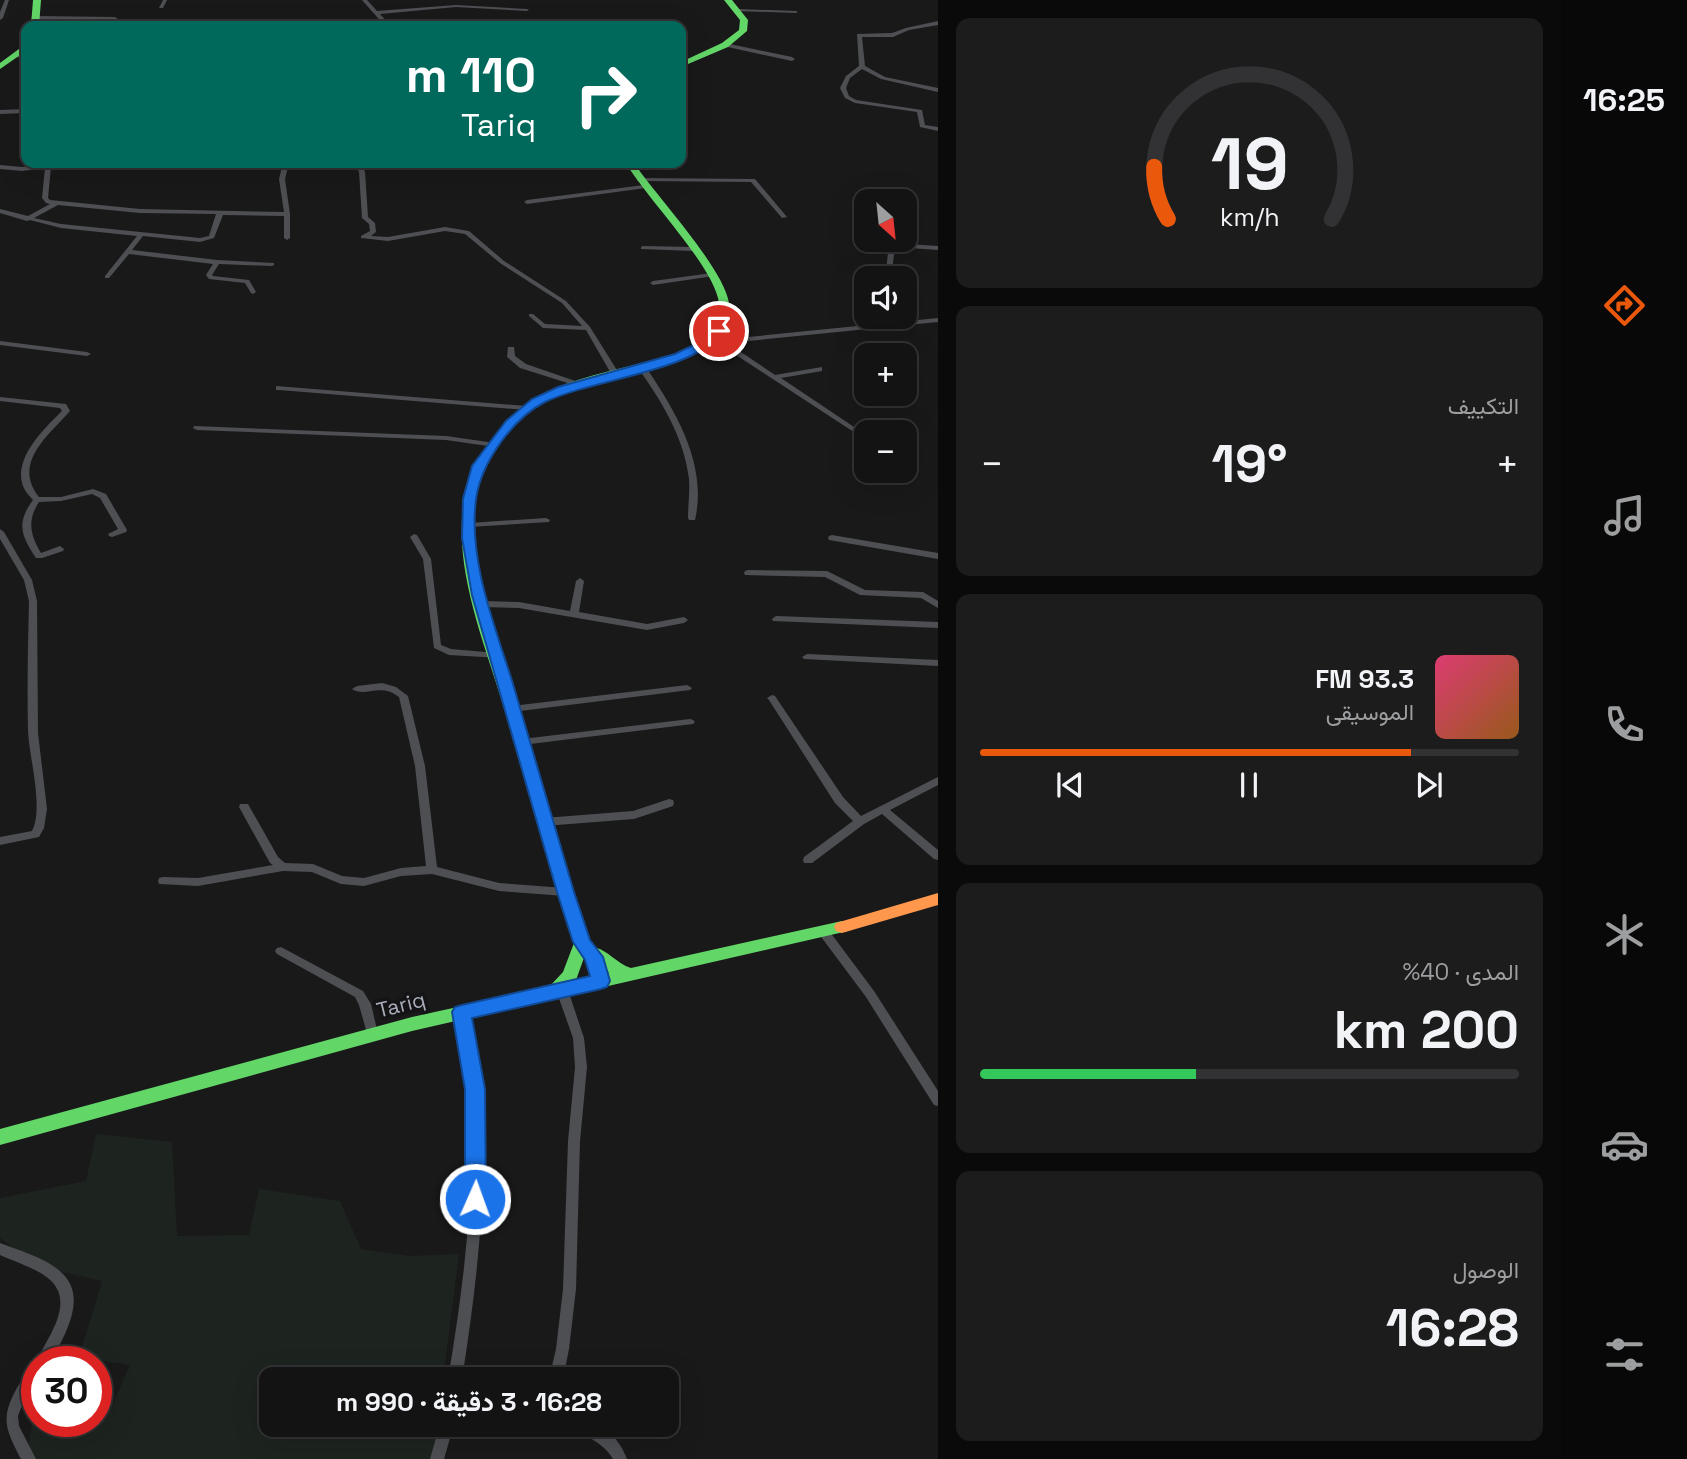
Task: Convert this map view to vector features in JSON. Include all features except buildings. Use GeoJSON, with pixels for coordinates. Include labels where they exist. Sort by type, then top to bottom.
{"type":"FeatureCollection","features":[{"type":"Feature","properties":{"kind":"street"},"geometry":{"type":"LineString","coordinates":[[0,1],[9,0]]}},
{"type":"Feature","properties":{"kind":"street"},"geometry":{"type":"LineString","coordinates":[[0,18],[9,0]]}},
{"type":"Feature","properties":{"kind":"street"},"geometry":{"type":"LineString","coordinates":[[35,21],[37,0]]}},
{"type":"Feature","properties":{"kind":"street"},"geometry":{"type":"LineString","coordinates":[[161,6],[165,0]]}},
{"type":"Feature","properties":{"kind":"street"},"geometry":{"type":"LineString","coordinates":[[364,0],[383,21]]}},
{"type":"Feature","properties":{"kind":"street"},"geometry":{"type":"LineString","coordinates":[[733,5],[796,12]]}},
{"type":"Feature","properties":{"kind":"street"},"geometry":{"type":"LineString","coordinates":[[686,63],[725,45],[743,31],[744,20],[733,5]]}},
{"type":"Feature","properties":{"kind":"street"},"geometry":{"type":"LineString","coordinates":[[376,13],[456,6],[527,10]]}},
{"type":"Feature","properties":{"kind":"street"},"geometry":{"type":"LineString","coordinates":[[75,21],[115,19]]}},
{"type":"Feature","properties":{"kind":"street"},"geometry":{"type":"LineString","coordinates":[[862,67],[859,35],[893,35],[908,29],[937,24]]}},
{"type":"Feature","properties":{"kind":"street"},"geometry":{"type":"LineString","coordinates":[[725,45],[792,59]]}},
{"type":"Feature","properties":{"kind":"street"},"geometry":{"type":"LineString","coordinates":[[0,67],[21,55]]}},
{"type":"Feature","properties":{"kind":"street"},"geometry":{"type":"LineString","coordinates":[[862,67],[883,78],[938,90]]}},
{"type":"Feature","properties":{"kind":"street"},"geometry":{"type":"LineString","coordinates":[[862,67],[848,77],[843,88],[847,97],[855,101],[920,111],[922,127],[938,129]]}},
{"type":"Feature","properties":{"kind":"street"},"geometry":{"type":"LineString","coordinates":[[0,112],[21,111]]}},
{"type":"Feature","properties":{"kind":"street"},"geometry":{"type":"LineString","coordinates":[[0,167],[21,167]]}},
{"type":"Feature","properties":{"kind":"street"},"geometry":{"type":"LineString","coordinates":[[48,168],[45,198],[48,202],[140,211],[287,214]]}},
{"type":"Feature","properties":{"kind":"street"},"geometry":{"type":"LineString","coordinates":[[285,168],[282,179],[287,238]]}},
{"type":"Feature","properties":{"kind":"street"},"geometry":{"type":"LineString","coordinates":[[360,168],[365,218],[372,223],[373,232],[363,237],[388,239],[445,229],[461,229],[502,262],[564,302],[588,328],[616,375]]}},
{"type":"Feature","properties":{"kind":"street"},"geometry":{"type":"LineString","coordinates":[[633,168],[641,184],[712,275],[722,294],[724,315],[714,338]]}},
{"type":"Feature","properties":{"kind":"street"},"geometry":{"type":"LineString","coordinates":[[527,202],[641,184],[753,180],[784,217]]}},
{"type":"Feature","properties":{"kind":"street"},"geometry":{"type":"LineString","coordinates":[[27,219],[57,203]]}},
{"type":"Feature","properties":{"kind":"street"},"geometry":{"type":"LineString","coordinates":[[0,211],[79,229],[208,239],[215,233],[220,213]]}},
{"type":"Feature","properties":{"kind":"street"},"geometry":{"type":"LineString","coordinates":[[107,277],[141,235]]}},
{"type":"Feature","properties":{"kind":"street"},"geometry":{"type":"LineString","coordinates":[[917,244],[938,248]]}},
{"type":"Feature","properties":{"kind":"street"},"geometry":{"type":"LineString","coordinates":[[643,248],[693,249]]}},
{"type":"Feature","properties":{"kind":"street"},"geometry":{"type":"LineString","coordinates":[[129,252],[216,262],[271,264]]}},
{"type":"Feature","properties":{"kind":"street"},"geometry":{"type":"LineString","coordinates":[[216,262],[209,275],[211,278],[247,281],[253,292]]}},
{"type":"Feature","properties":{"kind":"street"},"geometry":{"type":"LineString","coordinates":[[653,284],[712,275]]}},
{"type":"Feature","properties":{"kind":"street"},"geometry":{"type":"LineString","coordinates":[[531,314],[542,326],[588,328]]}},
{"type":"Feature","properties":{"kind":"street"},"geometry":{"type":"LineString","coordinates":[[917,320],[938,320]]}},
{"type":"Feature","properties":{"kind":"street"},"geometry":{"type":"LineString","coordinates":[[601,981],[598,967],[583,946],[565,892],[471,559],[470,499],[477,469],[511,424],[527,408],[546,397],[580,384],[690,352],[714,338],[748,339],[854,325]]}},
{"type":"Feature","properties":{"kind":"street"},"geometry":{"type":"LineString","coordinates":[[714,338],[854,430]]}},
{"type":"Feature","properties":{"kind":"street"},"geometry":{"type":"LineString","coordinates":[[0,342],[87,355]]}},
{"type":"Feature","properties":{"kind":"street"},"geometry":{"type":"LineString","coordinates":[[511,348],[511,357],[523,366],[580,384]]}},
{"type":"Feature","properties":{"kind":"street"},"geometry":{"type":"LineString","coordinates":[[642,368],[666,400],[684,438],[693,480],[692,518]]}},
{"type":"Feature","properties":{"kind":"street"},"geometry":{"type":"LineString","coordinates":[[775,377],[819,369]]}},
{"type":"Feature","properties":{"kind":"street"},"geometry":{"type":"LineString","coordinates":[[279,388],[527,408]]}},
{"type":"Feature","properties":{"kind":"street"},"geometry":{"type":"LineString","coordinates":[[0,399],[63,406],[66,411],[38,441],[28,457],[24,476],[26,491],[37,500],[61,499],[93,491],[103,496],[123,530],[112,534]]}},
{"type":"Feature","properties":{"kind":"street"},"geometry":{"type":"LineString","coordinates":[[197,428],[446,438],[495,445]]}},
{"type":"Feature","properties":{"kind":"street"},"geometry":{"type":"LineString","coordinates":[[37,500],[29,510],[24,528],[30,544],[39,556],[60,550]]}},
{"type":"Feature","properties":{"kind":"street"},"geometry":{"type":"LineString","coordinates":[[469,525],[546,520]]}},
{"type":"Feature","properties":{"kind":"street"},"geometry":{"type":"LineString","coordinates":[[0,532],[28,580],[33,601],[33,733],[42,809],[39,828],[35,834],[0,841]]}},
{"type":"Feature","properties":{"kind":"street"},"geometry":{"type":"LineString","coordinates":[[414,537],[427,559],[437,646],[449,652],[497,656]]}},
{"type":"Feature","properties":{"kind":"street"},"geometry":{"type":"LineString","coordinates":[[832,538],[938,556]]}},
{"type":"Feature","properties":{"kind":"street"},"geometry":{"type":"LineString","coordinates":[[748,573],[827,574],[863,593],[923,595],[938,605]]}},
{"type":"Feature","properties":{"kind":"street"},"geometry":{"type":"LineString","coordinates":[[574,614],[580,581]]}},
{"type":"Feature","properties":{"kind":"street"},"geometry":{"type":"LineString","coordinates":[[482,604],[519,605],[647,627],[684,620]]}},
{"type":"Feature","properties":{"kind":"street"},"geometry":{"type":"LineString","coordinates":[[776,619],[938,625]]}},
{"type":"Feature","properties":{"kind":"street"},"geometry":{"type":"LineString","coordinates":[[807,657],[938,663]]}},
{"type":"Feature","properties":{"kind":"street"},"geometry":{"type":"LineString","coordinates":[[357,689],[385,686],[396,689],[403,696],[420,766],[432,870]]}},
{"type":"Feature","properties":{"kind":"street"},"geometry":{"type":"LineString","coordinates":[[512,709],[687,688]]}},
{"type":"Feature","properties":{"kind":"street"},"geometry":{"type":"LineString","coordinates":[[772,698],[839,800],[860,821]]}},
{"type":"Feature","properties":{"kind":"street"},"geometry":{"type":"LineString","coordinates":[[522,742],[690,722]]}},
{"type":"Feature","properties":{"kind":"street"},"geometry":{"type":"LineString","coordinates":[[808,860],[860,821],[938,781]]}},
{"type":"Feature","properties":{"kind":"street"},"geometry":{"type":"LineString","coordinates":[[544,822],[634,815],[669,803]]}},
{"type":"Feature","properties":{"kind":"street"},"geometry":{"type":"LineString","coordinates":[[244,807],[274,860],[283,867]]}},
{"type":"Feature","properties":{"kind":"street"},"geometry":{"type":"LineString","coordinates":[[883,810],[938,856]]}},
{"type":"Feature","properties":{"kind":"street"},"geometry":{"type":"LineString","coordinates":[[163,881],[198,882],[283,867],[313,868],[341,880],[364,882],[401,872],[432,870],[499,887],[565,892]]}},
{"type":"Feature","properties":{"kind":"street","name":"Tariq"},"geometry":{"type":"LineString","coordinates":[[0,1137],[372,1034],[823,931],[938,899]]}},
{"type":"Feature","properties":{"kind":"street"},"geometry":{"type":"LineString","coordinates":[[823,931],[870,994],[938,1101]]}},
{"type":"Feature","properties":{"kind":"street"},"geometry":{"type":"LineString","coordinates":[[583,946],[618,971],[629,974]]}},
{"type":"Feature","properties":{"kind":"street"},"geometry":{"type":"LineString","coordinates":[[581,986],[583,946]]}},
{"type":"Feature","properties":{"kind":"street"},"geometry":{"type":"LineString","coordinates":[[559,1367],[564,1349],[573,1271],[574,1144],[581,1048],[577,1028],[557,991],[570,976],[583,946]]}},
{"type":"Feature","properties":{"kind":"street"},"geometry":{"type":"LineString","coordinates":[[282,951],[359,994],[365,1004],[372,1034]]}},
{"type":"Feature","properties":{"kind":"street"},"geometry":{"type":"LineString","coordinates":[[457,1367],[473,1250],[476,1174],[475,1089],[462,1012]]}},
{"type":"Feature","properties":{"kind":"street"},"geometry":{"type":"LineString","coordinates":[[0,1249],[49,1270],[63,1282],[69,1295],[68,1310],[51,1346]]}},
{"type":"Feature","properties":{"kind":"street"},"geometry":{"type":"LineString","coordinates":[[21,1398],[12,1412],[12,1423],[29,1459]]}},
{"type":"Feature","properties":{"kind":"street"},"geometry":{"type":"LineString","coordinates":[[437,1459],[443,1437]]}},
{"type":"Feature","properties":{"kind":"street"},"geometry":{"type":"LineString","coordinates":[[604,1437],[616,1448],[620,1459]]}},
{"type":"Feature","properties":{"kind":"shaded area"},"geometry":{"type":"Polygon","coordinates":[[[96,1134],[172,1142],[177,1236],[249,1235],[259,1189],[340,1201],[361,1249],[409,1256],[459,1254],[445,1367],[259,1367],[259,1437],[436,1437],[433,1459],[30,1459],[27,1455],[30,1437],[112,1437],[112,1406],[130,1365],[112,1362],[112,1346],[82,1346],[102,1281],[40,1267],[0,1238],[0,1198],[86,1181],[96,1134]]]}},
{"type":"Feature","properties":{"kind":"traffic: fast"},"geometry":{"type":"LineString","coordinates":[[35,21],[37,0]]}},
{"type":"Feature","properties":{"kind":"traffic: fast"},"geometry":{"type":"LineString","coordinates":[[686,63],[725,45],[743,31],[744,20],[728,0]]}},
{"type":"Feature","properties":{"kind":"traffic: fast"},"geometry":{"type":"LineString","coordinates":[[0,67],[21,52]]}},
{"type":"Feature","properties":{"kind":"traffic: fast"},"geometry":{"type":"LineString","coordinates":[[511,708],[481,608],[470,556],[469,507],[472,488],[481,466],[514,421],[540,400],[572,385],[694,350],[714,338],[722,321],[724,303],[711,274],[633,168]]}},
{"type":"Feature","properties":{"kind":"traffic: fast"},"geometry":{"type":"LineString","coordinates":[[0,1137],[412,1024],[842,927]]}},
{"type":"Feature","properties":{"kind":"traffic: fast"},"geometry":{"type":"LineString","coordinates":[[555,990],[570,976],[580,947]]}},
{"type":"Feature","properties":{"kind":"traffic: fast"},"geometry":{"type":"LineString","coordinates":[[592,952],[618,971],[629,974]]}},
{"type":"Feature","properties":{"kind":"traffic: slow"},"geometry":{"type":"LineString","coordinates":[[511,708],[547,834],[582,942],[593,957],[601,981]]}},
{"type":"Feature","properties":{"kind":"traffic: slow"},"geometry":{"type":"LineString","coordinates":[[842,927],[938,899]]}},
{"type":"Feature","properties":{"kind":"route"},"geometry":{"type":"LineString","coordinates":[[475,1199],[475,1089],[462,1012],[601,981],[598,967],[582,942],[565,892],[479,595],[469,548],[470,499],[477,469],[511,424],[537,402],[580,384],[664,362],[706,344],[719,331]]}}]}
